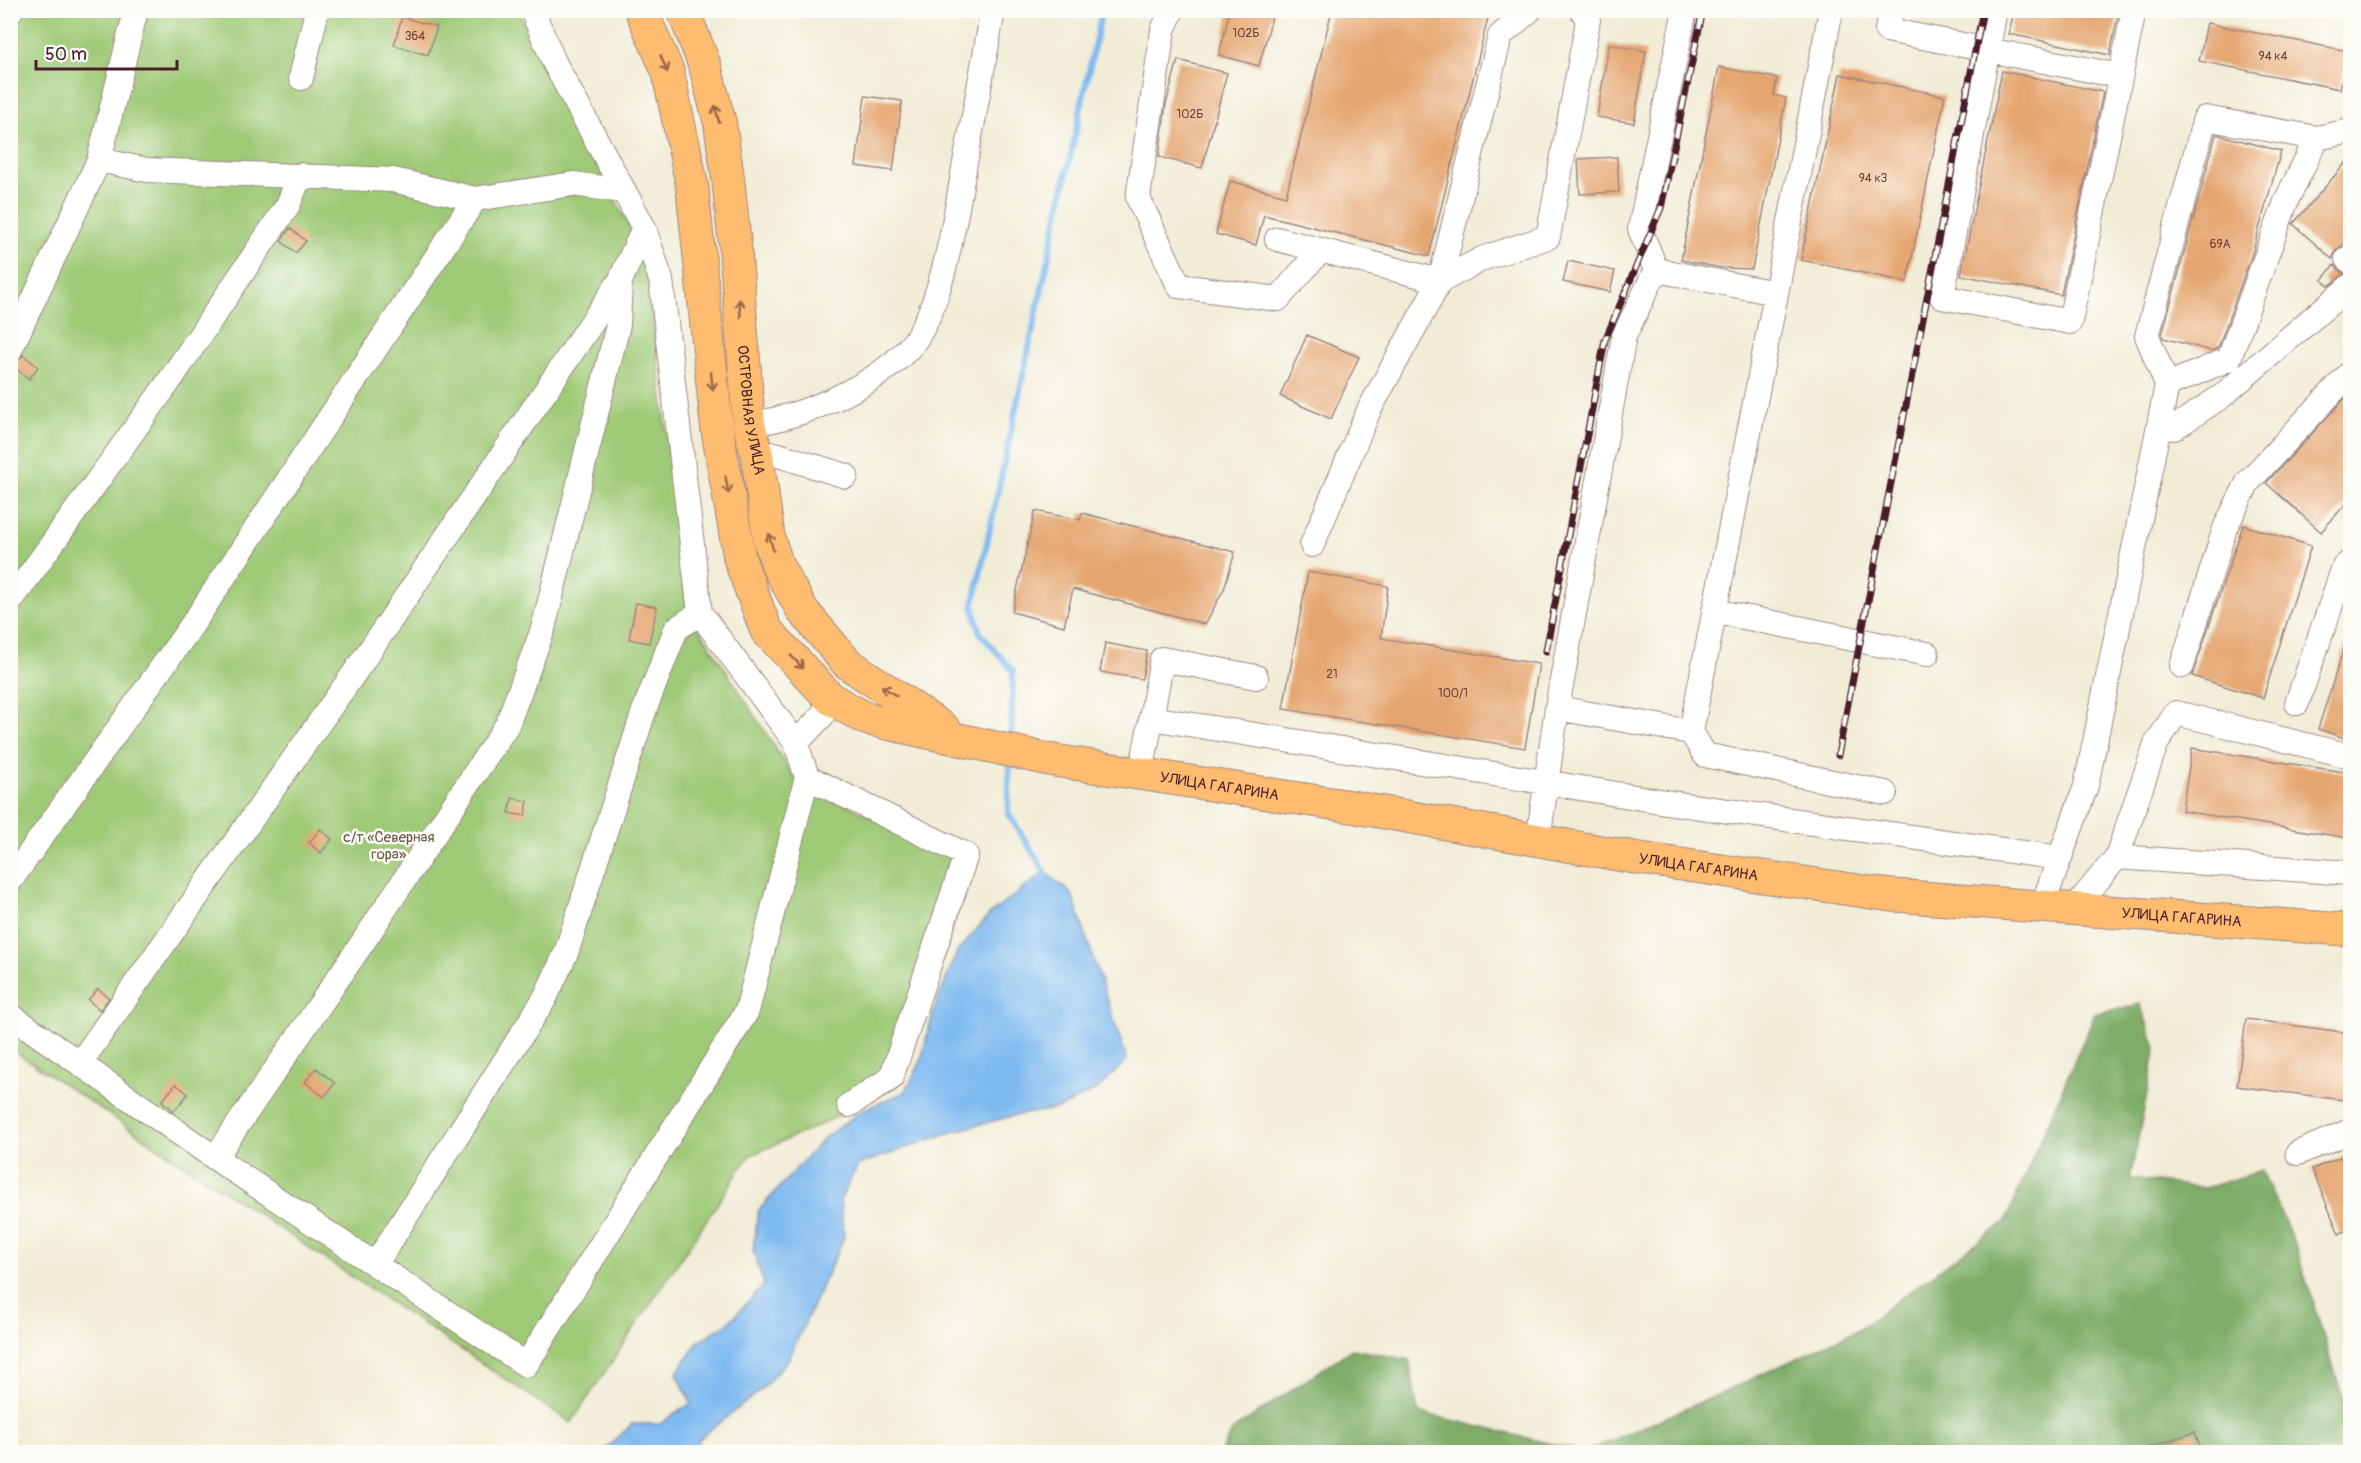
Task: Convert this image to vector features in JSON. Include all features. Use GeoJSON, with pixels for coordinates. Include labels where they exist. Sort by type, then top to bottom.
{"type":"FeatureCollection","features":[{"type":"Feature","properties":{"kind":"main road"},"geometry":{"type":"LineString","coordinates":[[641,10],[668,72],[692,185],[717,428],[740,560],[766,630],[831,699]]}},
{"type":"Feature","properties":{"kind":"main road","name":"ОСТРОВНАЯ УЛИЦА"},"geometry":{"type":"LineString","coordinates":[[682,10],[705,66],[720,123],[729,178],[749,424],[757,455],[769,539],[778,567],[803,611],[847,663],[954,736]]}},
{"type":"Feature","properties":{"kind":"main road","name":"УЛИЦА ГАГАРИНА"},"geometry":{"type":"LineString","coordinates":[[831,699],[867,719],[954,736],[1051,760],[1348,806],[1637,858],[1888,895],[2350,930]]}},
{"type":"Feature","properties":{"kind":"street"},"geometry":{"type":"LineString","coordinates":[[10,350],[99,160],[136,10]]}},
{"type":"Feature","properties":{"kind":"street"},"geometry":{"type":"LineString","coordinates":[[301,78],[317,10]]}},
{"type":"Feature","properties":{"kind":"street"},"geometry":{"type":"LineString","coordinates":[[10,1015],[215,1158],[526,1365],[747,1011],[807,777],[796,743],[700,613],[661,280],[644,228],[555,64],[532,10]]}},
{"type":"Feature","properties":{"kind":"street"},"geometry":{"type":"LineString","coordinates":[[749,424],[769,422],[821,405],[874,377],[909,349],[929,315],[948,252],[993,10]]}},
{"type":"Feature","properties":{"kind":"street"},"geometry":{"type":"LineString","coordinates":[[1312,545],[1369,410],[1440,281],[1500,36],[1530,10]]}},
{"type":"Feature","properties":{"kind":"street"},"geometry":{"type":"LineString","coordinates":[[1277,239],[1440,281],[1484,258],[1548,237],[1588,20],[1582,10]]}},
{"type":"Feature","properties":{"kind":"street"},"geometry":{"type":"LineString","coordinates":[[1538,840],[1557,708],[1624,336],[1656,270],[1640,229],[1684,10]]}},
{"type":"Feature","properties":{"kind":"street"},"geometry":{"type":"LineString","coordinates":[[1831,10],[1691,732],[1705,755],[1885,793]]}},
{"type":"Feature","properties":{"kind":"street"},"geometry":{"type":"LineString","coordinates":[[1891,10],[1887,30],[2120,76]]}},
{"type":"Feature","properties":{"kind":"street"},"geometry":{"type":"LineString","coordinates":[[1995,10],[1942,297],[2070,322],[2134,10]]}},
{"type":"Feature","properties":{"kind":"street"},"geometry":{"type":"LineString","coordinates":[[1166,17],[1138,198],[1179,286],[1278,299],[1321,250]]}},
{"type":"Feature","properties":{"kind":"street"},"geometry":{"type":"LineString","coordinates":[[2042,907],[2086,786],[2168,385],[2147,336],[2205,118],[2317,138],[2350,131]]}},
{"type":"Feature","properties":{"kind":"street"},"geometry":{"type":"LineString","coordinates":[[2168,385],[2229,359],[2287,199],[2317,138]]}},
{"type":"Feature","properties":{"kind":"street"},"geometry":{"type":"LineString","coordinates":[[99,160],[147,170],[393,180],[475,199],[573,184],[622,191]]}},
{"type":"Feature","properties":{"kind":"street"},"geometry":{"type":"LineString","coordinates":[[10,602],[168,383],[288,205],[300,175]]}},
{"type":"Feature","properties":{"kind":"street"},"geometry":{"type":"LineString","coordinates":[[10,881],[192,625],[475,199]]}},
{"type":"Feature","properties":{"kind":"street"},"geometry":{"type":"LineString","coordinates":[[80,1063],[362,662],[620,281],[644,228]]}},
{"type":"Feature","properties":{"kind":"street"},"geometry":{"type":"LineString","coordinates":[[1656,270],[1776,293]]}},
{"type":"Feature","properties":{"kind":"street"},"geometry":{"type":"LineString","coordinates":[[215,1158],[365,939],[507,725],[543,628],[618,325],[620,281]]}},
{"type":"Feature","properties":{"kind":"street"},"geometry":{"type":"LineString","coordinates":[[2159,425],[2174,428],[2222,396],[2350,286]]}},
{"type":"Feature","properties":{"kind":"street"},"geometry":{"type":"LineString","coordinates":[[2182,666],[2225,528],[2248,482],[2350,373]]}},
{"type":"Feature","properties":{"kind":"street"},"geometry":{"type":"LineString","coordinates":[[757,455],[775,454],[846,476]]}},
{"type":"Feature","properties":{"kind":"street"},"geometry":{"type":"LineString","coordinates":[[2297,703],[2344,567],[2350,562]]}},
{"type":"Feature","properties":{"kind":"street"},"geometry":{"type":"LineString","coordinates":[[1714,611],[1927,654]]}},
{"type":"Feature","properties":{"kind":"street"},"geometry":{"type":"LineString","coordinates":[[375,1265],[544,998],[566,953],[644,711],[676,629],[700,613]]}},
{"type":"Feature","properties":{"kind":"street"},"geometry":{"type":"LineString","coordinates":[[1141,774],[1162,659],[1256,677]]}},
{"type":"Feature","properties":{"kind":"street"},"geometry":{"type":"LineString","coordinates":[[796,743],[822,716],[831,699]]}},
{"type":"Feature","properties":{"kind":"street"},"geometry":{"type":"LineString","coordinates":[[1557,708],[1691,732]]}},
{"type":"Feature","properties":{"kind":"street"},"geometry":{"type":"LineString","coordinates":[[2074,909],[2117,857],[2156,744],[2176,713],[2350,756]]}},
{"type":"Feature","properties":{"kind":"street"},"geometry":{"type":"LineString","coordinates":[[1151,718],[1672,803],[2060,858]]}},
{"type":"Feature","properties":{"kind":"street"},"geometry":{"type":"LineString","coordinates":[[807,777],[966,855],[891,1078],[849,1105]]}},
{"type":"Feature","properties":{"kind":"street"},"geometry":{"type":"LineString","coordinates":[[2117,857],[2350,873]]}},
{"type":"Feature","properties":{"kind":"street"},"geometry":{"type":"LineString","coordinates":[[2298,1152],[2350,1131]]}},
{"type":"Feature","properties":{"kind":"green space","name":"с/т «Северная гора»"},"geometry":{"type":"Polygon","coordinates":[[[10,11],[518,11],[629,226],[649,285],[688,611],[797,782],[974,865],[898,1085],[824,1123],[749,1156],[571,1423],[11,1049],[10,11]]]}},
{"type":"Feature","properties":{"kind":"green space"},"geometry":{"type":"Polygon","coordinates":[[[2140,1004],[2156,1048],[2130,1179],[2205,1188],[2262,1171],[2295,1245],[2350,1420],[2350,1452],[1585,1452],[1722,1393],[1857,1330],[2005,1222],[2095,1014],[2140,1004]]]}},
{"type":"Feature","properties":{"kind":"green space"},"geometry":{"type":"Polygon","coordinates":[[[1352,1349],[1409,1360],[1418,1412],[1585,1452],[1221,1452],[1233,1430],[1352,1349]]]}},
{"type":"Feature","properties":{"kind":"water"},"geometry":{"type":"Polygon","coordinates":[[[1045,872],[1072,894],[1127,1060],[1100,1087],[1061,1108],[1012,1116],[951,1132],[858,1165],[840,1200],[844,1237],[789,1358],[761,1390],[699,1439],[696,1452],[603,1452],[632,1424],[660,1424],[691,1403],[677,1373],[698,1342],[728,1323],[764,1285],[753,1250],[758,1211],[825,1137],[863,1110],[905,1092],[921,1061],[933,1013],[957,952],[991,913],[1045,872]]]}},
{"type":"Feature","properties":{"kind":"building"},"geometry":{"type":"Polygon","coordinates":[[[1230,10],[1274,10],[1259,66],[1219,55],[1230,10]]]}},
{"type":"Feature","properties":{"kind":"building"},"geometry":{"type":"Polygon","coordinates":[[[1332,10],[1490,10],[1429,256],[1264,215],[1256,245],[1216,234],[1230,181],[1286,196],[1332,10]]]}},
{"type":"Feature","properties":{"kind":"building"},"geometry":{"type":"Polygon","coordinates":[[[2014,10],[2119,10],[2110,55],[2009,34],[2014,10]]]}},
{"type":"Feature","properties":{"kind":"building"},"geometry":{"type":"Polygon","coordinates":[[[402,17],[437,27],[428,55],[394,45],[402,17]]]}},
{"type":"Feature","properties":{"kind":"building"},"geometry":{"type":"Polygon","coordinates":[[[2207,23],[2348,51],[2340,89],[2199,61],[2207,23]]]}},
{"type":"Feature","properties":{"kind":"building"},"geometry":{"type":"Polygon","coordinates":[[[1609,44],[1646,51],[1634,123],[1597,117],[1609,44]]]}},
{"type":"Feature","properties":{"kind":"building"},"geometry":{"type":"Polygon","coordinates":[[[1178,60],[1227,73],[1202,168],[1159,157],[1166,104],[1178,60]]]}},
{"type":"Feature","properties":{"kind":"building"},"geometry":{"type":"Polygon","coordinates":[[[1719,67],[1777,78],[1774,95],[1786,98],[1752,269],[1722,268],[1681,260],[1719,67]]]}},
{"type":"Feature","properties":{"kind":"building"},"geometry":{"type":"Polygon","coordinates":[[[2002,71],[2103,92],[2061,295],[1961,275],[2002,71]]]}},
{"type":"Feature","properties":{"kind":"building"},"geometry":{"type":"Polygon","coordinates":[[[1840,74],[1945,96],[1907,282],[1801,260],[1840,74]]]}},
{"type":"Feature","properties":{"kind":"building"},"geometry":{"type":"Polygon","coordinates":[[[865,96],[902,101],[893,171],[856,166],[865,96]]]}},
{"type":"Feature","properties":{"kind":"building"},"geometry":{"type":"Polygon","coordinates":[[[2216,134],[2281,151],[2252,254],[2218,348],[2211,351],[2163,338],[2162,335],[2216,134]]]}},
{"type":"Feature","properties":{"kind":"building"},"geometry":{"type":"Polygon","coordinates":[[[1617,157],[1619,192],[1580,194],[1578,159],[1617,157]]]}},
{"type":"Feature","properties":{"kind":"building"},"geometry":{"type":"Polygon","coordinates":[[[2350,158],[2350,238],[2336,251],[2332,259],[2293,224],[2350,158]]]}},
{"type":"Feature","properties":{"kind":"building"},"geometry":{"type":"Polygon","coordinates":[[[290,228],[306,241],[296,253],[281,241],[290,228]]]}},
{"type":"Feature","properties":{"kind":"building"},"geometry":{"type":"Polygon","coordinates":[[[1568,261],[1615,271],[1610,292],[1563,282],[1568,261]]]}},
{"type":"Feature","properties":{"kind":"building"},"geometry":{"type":"Polygon","coordinates":[[[2334,265],[2344,274],[2329,286],[2322,280],[2334,265]]]}},
{"type":"Feature","properties":{"kind":"building"},"geometry":{"type":"Polygon","coordinates":[[[1307,335],[1359,357],[1331,419],[1280,396],[1307,335]]]}},
{"type":"Feature","properties":{"kind":"building"},"geometry":{"type":"Polygon","coordinates":[[[23,355],[38,367],[29,379],[12,365],[23,355]]]}},
{"type":"Feature","properties":{"kind":"building"},"geometry":{"type":"Polygon","coordinates":[[[2350,393],[2350,499],[2321,532],[2266,483],[2350,393]]]}},
{"type":"Feature","properties":{"kind":"building"},"geometry":{"type":"Polygon","coordinates":[[[1035,511],[1080,520],[1082,513],[1235,552],[1224,589],[1205,624],[1073,589],[1064,626],[1012,612],[1035,511]]]}},
{"type":"Feature","properties":{"kind":"building"},"geometry":{"type":"Polygon","coordinates":[[[2243,525],[2311,546],[2263,698],[2192,676],[2243,525]]]}},
{"type":"Feature","properties":{"kind":"building"},"geometry":{"type":"Polygon","coordinates":[[[1308,572],[1388,586],[1381,638],[1539,664],[1525,748],[1283,709],[1308,572]]]}},
{"type":"Feature","properties":{"kind":"building"},"geometry":{"type":"Polygon","coordinates":[[[636,603],[657,607],[649,643],[629,639],[636,603]]]}},
{"type":"Feature","properties":{"kind":"building"},"geometry":{"type":"Polygon","coordinates":[[[2347,638],[2350,638],[2350,740],[2318,729],[2347,638]]]}},
{"type":"Feature","properties":{"kind":"building"},"geometry":{"type":"Polygon","coordinates":[[[1105,643],[1147,651],[1142,679],[1100,672],[1105,643]]]}},
{"type":"Feature","properties":{"kind":"building"},"geometry":{"type":"Polygon","coordinates":[[[2192,748],[2350,773],[2349,838],[2182,811],[2192,748]]]}},
{"type":"Feature","properties":{"kind":"building"},"geometry":{"type":"Polygon","coordinates":[[[512,798],[528,801],[525,816],[509,813],[512,798]]]}},
{"type":"Feature","properties":{"kind":"building"},"geometry":{"type":"Polygon","coordinates":[[[320,829],[332,839],[321,853],[309,843],[320,829]]]}},
{"type":"Feature","properties":{"kind":"building"},"geometry":{"type":"Polygon","coordinates":[[[98,989],[109,998],[100,1010],[88,1000],[98,989]]]}},
{"type":"Feature","properties":{"kind":"building"},"geometry":{"type":"Polygon","coordinates":[[[2246,1019],[2350,1033],[2350,1101],[2237,1086],[2246,1019]]]}},
{"type":"Feature","properties":{"kind":"building"},"geometry":{"type":"Polygon","coordinates":[[[316,1068],[335,1083],[324,1097],[305,1082],[316,1068]]]}},
{"type":"Feature","properties":{"kind":"building"},"geometry":{"type":"Polygon","coordinates":[[[176,1084],[188,1094],[174,1111],[162,1101],[176,1084]]]}},
{"type":"Feature","properties":{"kind":"building"},"geometry":{"type":"Polygon","coordinates":[[[2350,1153],[2350,1229],[2339,1234],[2312,1169],[2350,1153]]]}},
{"type":"Feature","properties":{"kind":"building"},"geometry":{"type":"Polygon","coordinates":[[[2195,1432],[2202,1452],[2143,1452],[2142,1450],[2195,1432]]]}},
{"type":"Feature","properties":{"kind":"waterway"},"geometry":{"type":"LineString","coordinates":[[1011,741],[1013,671],[980,633],[973,607],[1102,10]]}},
{"type":"Feature","properties":{"kind":"waterway"},"geometry":{"type":"LineString","coordinates":[[1010,760],[1008,813],[1045,872]]}},
{"type":"Feature","properties":{"kind":"railway"},"geometry":{"type":"LineString","coordinates":[[1546,651],[1605,340],[1661,208],[1703,10]]}},
{"type":"Feature","properties":{"kind":"railway"},"geometry":{"type":"LineString","coordinates":[[1838,755],[1983,10]]}}]}
